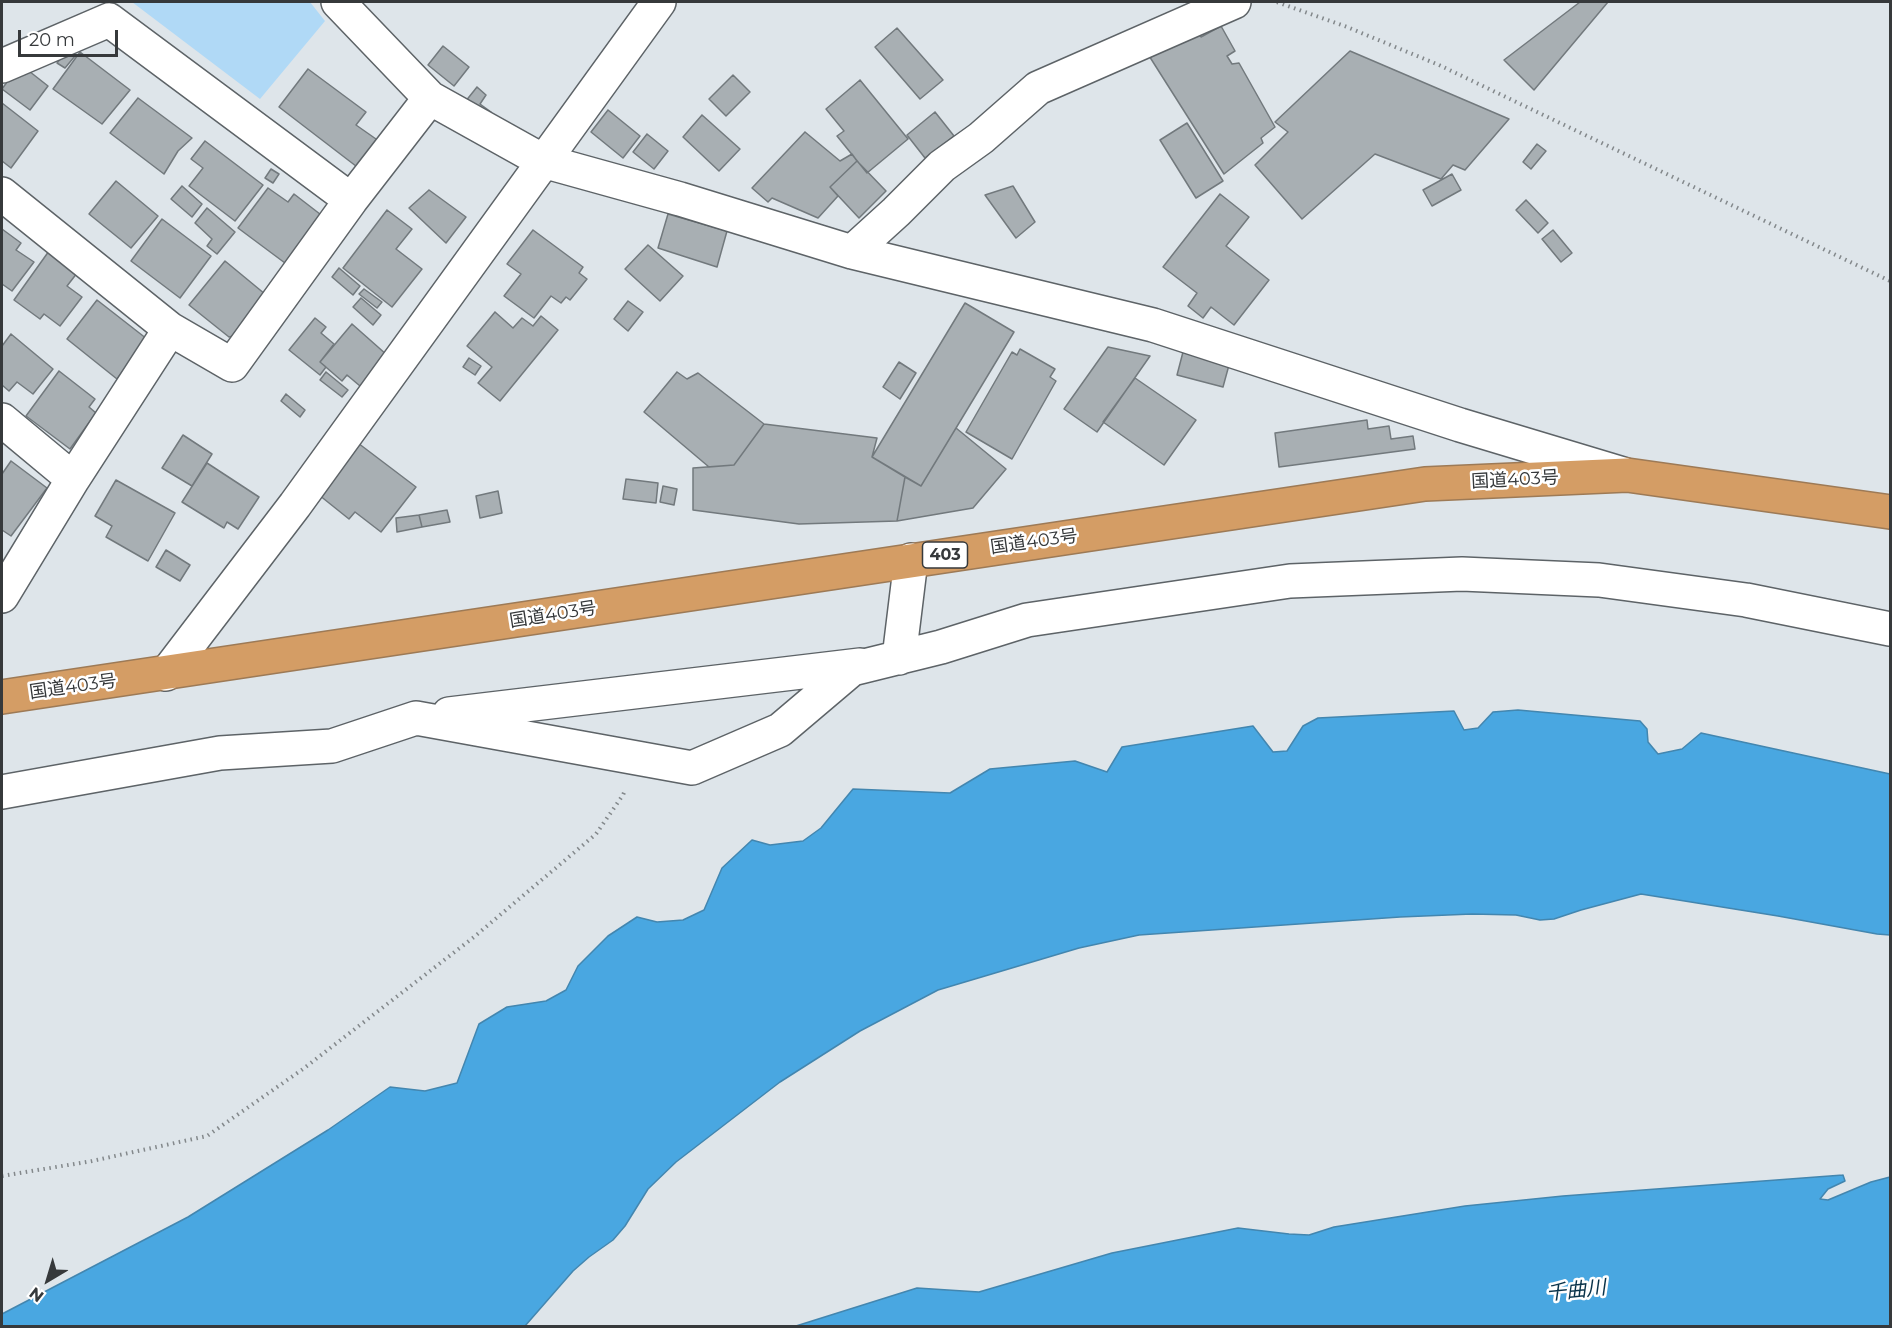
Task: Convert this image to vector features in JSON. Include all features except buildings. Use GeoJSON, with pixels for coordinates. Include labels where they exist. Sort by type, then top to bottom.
{"type":"FeatureCollection","features":[{"type":"Feature","properties":{"kind":"highway","name":"国道403号"},"geometry":{"type":"LineString","coordinates":[[2,697],[1425,484],[1627,475],[1890,512]]}},
{"type":"Feature","properties":{"kind":"street"},"geometry":{"type":"LineString","coordinates":[[338,2],[430,98],[543,161],[680,199],[852,252],[1154,325],[1449,422],[1627,475]]}},
{"type":"Feature","properties":{"kind":"street"},"geometry":{"type":"LineString","coordinates":[[166,674],[295,505],[659,2]]}},
{"type":"Feature","properties":{"kind":"street"},"geometry":{"type":"LineString","coordinates":[[852,252],[897,212],[942,166],[981,138],[1038,88],[1234,2]]}},
{"type":"Feature","properties":{"kind":"street"},"geometry":{"type":"LineString","coordinates":[[2,66],[109,20],[351,200]]}},
{"type":"Feature","properties":{"kind":"street"},"geometry":{"type":"LineString","coordinates":[[2,194],[170,329],[232,365],[351,200],[430,98]]}},
{"type":"Feature","properties":{"kind":"street"},"geometry":{"type":"LineString","coordinates":[[2,596],[73,479],[170,329]]}},
{"type":"Feature","properties":{"kind":"street"},"geometry":{"type":"LineString","coordinates":[[2,420],[73,479]]}},
{"type":"Feature","properties":{"kind":"street"},"geometry":{"type":"LineString","coordinates":[[891,660],[911,560]]}},
{"type":"Feature","properties":{"kind":"street"},"geometry":{"type":"LineString","coordinates":[[417,718],[692,768],[780,730],[852,669],[941,647],[1027,620],[1290,581],[1462,574],[1599,580],[1746,600],[1890,629]]}},
{"type":"Feature","properties":{"kind":"street"},"geometry":{"type":"LineString","coordinates":[[2,792],[220,753],[332,746],[417,718],[891,660]]}},
{"type":"Feature","properties":{"kind":"path"},"geometry":{"type":"LineString","coordinates":[[1277,2],[1347,27],[1439,66],[1890,281]]}},
{"type":"Feature","properties":{"kind":"path"},"geometry":{"type":"LineString","coordinates":[[2,1176],[92,1161],[207,1136],[303,1070],[474,937],[596,834],[623,795],[626,786]]}},
{"type":"Feature","properties":{"kind":"shaded area"},"geometry":{"type":"Polygon","coordinates":[[[132,2],[310,2],[325,21],[260,99],[132,2]]]}},
{"type":"Feature","properties":{"kind":"water"},"geometry":{"type":"Polygon","coordinates":[[[1518,710],[1640,721],[1647,729],[1648,742],[1658,754],[1682,749],[1701,733],[1890,774],[1890,935],[1641,894],[1554,919],[1540,920],[1516,915],[1472,914],[1139,935],[1079,948],[938,990],[860,1031],[780,1082],[676,1162],[648,1189],[625,1226],[613,1240],[573,1271],[525,1326],[2,1326],[2,1314],[188,1217],[328,1130],[390,1087],[425,1091],[457,1083],[479,1024],[507,1007],[546,1001],[566,990],[578,966],[608,936],[637,917],[657,922],[683,920],[704,910],[722,868],[752,840],[770,845],[803,841],[821,828],[853,789],[950,793],[990,769],[1075,761],[1107,772],[1122,747],[1253,726],[1273,752],[1287,751],[1303,726],[1318,718],[1454,711],[1464,730],[1478,728],[1493,712],[1518,710]]]}},
{"type":"Feature","properties":{"kind":"water","name":"千曲川"},"geometry":{"type":"Polygon","coordinates":[[[1843,1175],[1845,1181],[1828,1189],[1820,1199],[1828,1200],[1871,1182],[1890,1177],[1890,1326],[796,1326],[917,1288],[979,1292],[1112,1253],[1238,1228],[1309,1235],[1334,1227],[1465,1206],[1563,1196],[1843,1175]]]}}]}
